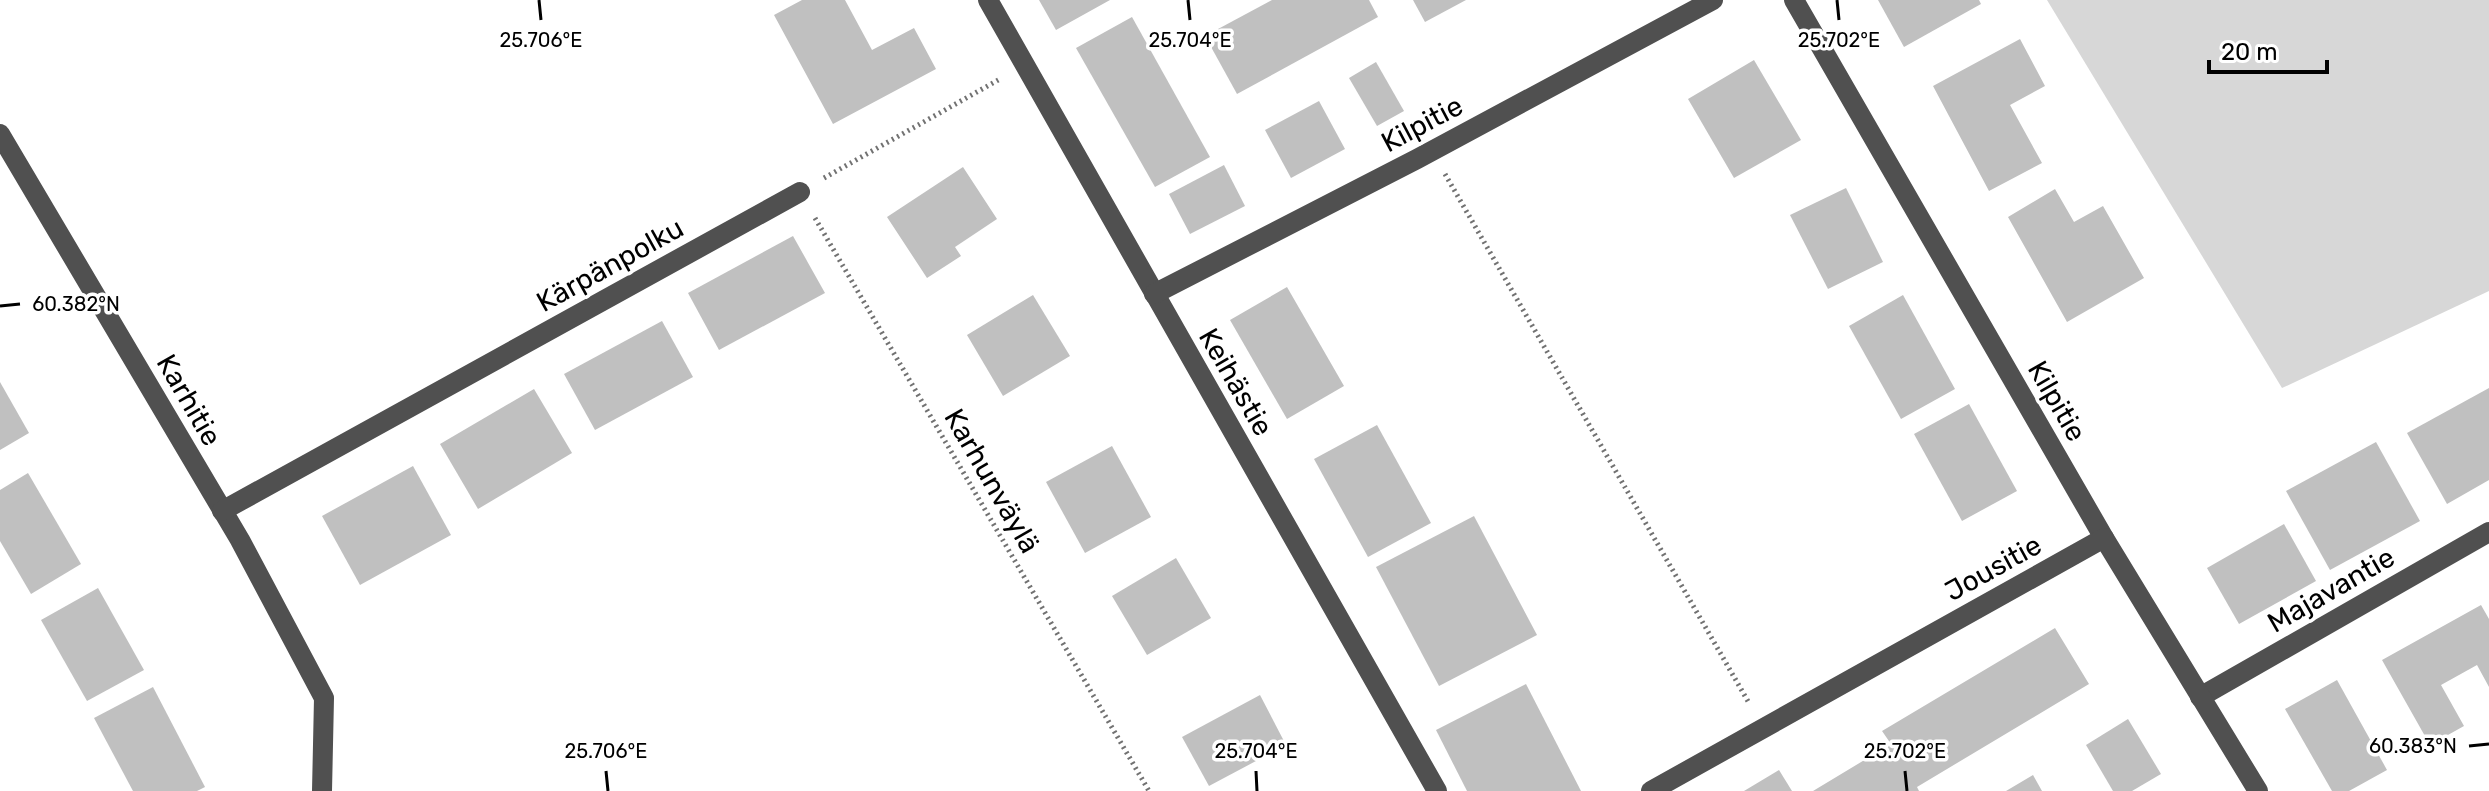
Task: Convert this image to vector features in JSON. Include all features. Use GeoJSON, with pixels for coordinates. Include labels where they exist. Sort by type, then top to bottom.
{"type":"FeatureCollection","features":[{"type":"Feature","properties":{"kind":"street","name":"Keihästie"},"geometry":{"type":"LineString","coordinates":[[988,0],[1437,791]]}},
{"type":"Feature","properties":{"kind":"street","name":"Kilpitie"},"geometry":{"type":"LineString","coordinates":[[1154,294],[1432,151],[1713,0]]}},
{"type":"Feature","properties":{"kind":"street","name":"Kilpitie"},"geometry":{"type":"LineString","coordinates":[[1794,0],[2104,538]]}},
{"type":"Feature","properties":{"kind":"street","name":"Karhitie"},"geometry":{"type":"LineString","coordinates":[[0,134],[240,540],[324,698],[322,791]]}},
{"type":"Feature","properties":{"kind":"street","name":"Kärpänpolku"},"geometry":{"type":"LineString","coordinates":[[222,511],[800,192]]}},
{"type":"Feature","properties":{"kind":"street","name":"Majavantie"},"geometry":{"type":"LineString","coordinates":[[2200,697],[2489,532]]}},
{"type":"Feature","properties":{"kind":"street"},"geometry":{"type":"LineString","coordinates":[[2104,538],[2258,791]]}},
{"type":"Feature","properties":{"kind":"street","name":"Jousitie"},"geometry":{"type":"LineString","coordinates":[[1651,791],[2104,538]]}},
{"type":"Feature","properties":{"kind":"path"},"geometry":{"type":"LineString","coordinates":[[800,192],[1025,65]]}},
{"type":"Feature","properties":{"kind":"path"},"geometry":{"type":"LineString","coordinates":[[1432,151],[1763,729]]}},
{"type":"Feature","properties":{"kind":"path","name":"Karhunväylä"},"geometry":{"type":"LineString","coordinates":[[800,192],[1149,791]]}},
{"type":"Feature","properties":{"kind":"shaded area"},"geometry":{"type":"Polygon","coordinates":[[[2047,0],[2489,0],[2489,291],[2282,388],[2047,0]]]}},
{"type":"Feature","properties":{"kind":"building"},"geometry":{"type":"Polygon","coordinates":[[[802,0],[845,0],[872,50],[914,28],[936,69],[833,124],[774,15],[802,0]]]}},
{"type":"Feature","properties":{"kind":"building"},"geometry":{"type":"Polygon","coordinates":[[[1039,0],[1110,0],[1056,30],[1039,0]]]}},
{"type":"Feature","properties":{"kind":"building"},"geometry":{"type":"Polygon","coordinates":[[[1272,0],[1369,0],[1378,17],[1237,94],[1205,36],[1272,0]]]}},
{"type":"Feature","properties":{"kind":"building"},"geometry":{"type":"Polygon","coordinates":[[[1413,0],[1466,0],[1425,22],[1413,0]]]}},
{"type":"Feature","properties":{"kind":"building"},"geometry":{"type":"Polygon","coordinates":[[[1878,0],[1979,0],[1981,4],[1904,47],[1878,0]]]}},
{"type":"Feature","properties":{"kind":"building"},"geometry":{"type":"Polygon","coordinates":[[[1132,17],[1210,157],[1155,187],[1076,48],[1132,17]]]}},
{"type":"Feature","properties":{"kind":"building"},"geometry":{"type":"Polygon","coordinates":[[[2020,39],[2045,86],[2010,105],[2042,163],[1989,191],[1933,86],[2020,39]]]}},
{"type":"Feature","properties":{"kind":"building"},"geometry":{"type":"Polygon","coordinates":[[[1754,60],[1801,140],[1734,178],[1688,99],[1754,60]]]}},
{"type":"Feature","properties":{"kind":"building"},"geometry":{"type":"Polygon","coordinates":[[[1376,62],[1404,111],[1377,126],[1349,78],[1376,62]]]}},
{"type":"Feature","properties":{"kind":"building"},"geometry":{"type":"Polygon","coordinates":[[[1319,101],[1345,149],[1291,178],[1265,130],[1319,101]]]}},
{"type":"Feature","properties":{"kind":"building"},"geometry":{"type":"Polygon","coordinates":[[[1224,165],[1245,206],[1190,234],[1169,194],[1224,165]]]}},
{"type":"Feature","properties":{"kind":"building"},"geometry":{"type":"Polygon","coordinates":[[[963,167],[997,219],[955,247],[961,256],[927,278],[887,217],[963,167]]]}},
{"type":"Feature","properties":{"kind":"building"},"geometry":{"type":"Polygon","coordinates":[[[1846,188],[1883,262],[1828,289],[1790,215],[1846,188]]]}},
{"type":"Feature","properties":{"kind":"building"},"geometry":{"type":"Polygon","coordinates":[[[2055,189],[2074,222],[2103,206],[2144,278],[2067,322],[2008,217],[2055,189]]]}},
{"type":"Feature","properties":{"kind":"building"},"geometry":{"type":"Polygon","coordinates":[[[793,236],[825,293],[719,350],[688,293],[793,236]]]}},
{"type":"Feature","properties":{"kind":"building"},"geometry":{"type":"Polygon","coordinates":[[[1287,287],[1344,386],[1287,419],[1230,320],[1287,287]]]}},
{"type":"Feature","properties":{"kind":"building"},"geometry":{"type":"Polygon","coordinates":[[[1033,295],[1070,356],[1003,396],[967,335],[1033,295]]]}},
{"type":"Feature","properties":{"kind":"building"},"geometry":{"type":"Polygon","coordinates":[[[1903,295],[1955,389],[1901,419],[1849,326],[1903,295]]]}},
{"type":"Feature","properties":{"kind":"building"},"geometry":{"type":"Polygon","coordinates":[[[662,321],[693,377],[595,430],[564,374],[662,321]]]}},
{"type":"Feature","properties":{"kind":"building"},"geometry":{"type":"Polygon","coordinates":[[[0,382],[29,433],[0,450],[0,382]]]}},
{"type":"Feature","properties":{"kind":"building"},"geometry":{"type":"Polygon","coordinates":[[[2489,388],[2489,480],[2447,504],[2407,433],[2489,388]]]}},
{"type":"Feature","properties":{"kind":"building"},"geometry":{"type":"Polygon","coordinates":[[[534,389],[572,453],[478,509],[440,444],[534,389]]]}},
{"type":"Feature","properties":{"kind":"building"},"geometry":{"type":"Polygon","coordinates":[[[1969,404],[2017,491],[1962,521],[1914,434],[1969,404]]]}},
{"type":"Feature","properties":{"kind":"building"},"geometry":{"type":"Polygon","coordinates":[[[1377,425],[1431,523],[1368,557],[1314,459],[1377,425]]]}},
{"type":"Feature","properties":{"kind":"building"},"geometry":{"type":"Polygon","coordinates":[[[2376,442],[2420,521],[2330,570],[2286,491],[2376,442]]]}},
{"type":"Feature","properties":{"kind":"building"},"geometry":{"type":"Polygon","coordinates":[[[1112,446],[1151,517],[1085,553],[1046,482],[1112,446]]]}},
{"type":"Feature","properties":{"kind":"building"},"geometry":{"type":"Polygon","coordinates":[[[413,466],[451,535],[360,585],[322,516],[413,466]]]}},
{"type":"Feature","properties":{"kind":"building"},"geometry":{"type":"Polygon","coordinates":[[[28,473],[81,564],[31,594],[0,541],[0,490],[28,473]]]}},
{"type":"Feature","properties":{"kind":"building"},"geometry":{"type":"Polygon","coordinates":[[[1474,516],[1537,635],[1439,686],[1376,567],[1474,516]]]}},
{"type":"Feature","properties":{"kind":"building"},"geometry":{"type":"Polygon","coordinates":[[[2284,524],[2316,581],[2239,624],[2207,568],[2284,524]]]}},
{"type":"Feature","properties":{"kind":"building"},"geometry":{"type":"Polygon","coordinates":[[[1176,558],[1211,618],[1147,655],[1112,596],[1176,558]]]}},
{"type":"Feature","properties":{"kind":"building"},"geometry":{"type":"Polygon","coordinates":[[[98,588],[144,670],[87,701],[41,620],[98,588]]]}},
{"type":"Feature","properties":{"kind":"building"},"geometry":{"type":"Polygon","coordinates":[[[2481,605],[2489,619],[2489,687],[2477,665],[2441,685],[2464,726],[2430,745],[2382,660],[2481,605]]]}},
{"type":"Feature","properties":{"kind":"building"},"geometry":{"type":"Polygon","coordinates":[[[2055,628],[2089,684],[1917,787],[1919,791],[1813,791],[1891,744],[1882,731],[2055,628]]]}},
{"type":"Feature","properties":{"kind":"building"},"geometry":{"type":"Polygon","coordinates":[[[2337,680],[2387,770],[2349,791],[2332,791],[2285,709],[2337,680]]]}},
{"type":"Feature","properties":{"kind":"building"},"geometry":{"type":"Polygon","coordinates":[[[1526,684],[1581,791],[1467,791],[1436,730],[1526,684]]]}},
{"type":"Feature","properties":{"kind":"building"},"geometry":{"type":"Polygon","coordinates":[[[153,687],[205,787],[197,791],[133,791],[94,718],[153,687]]]}},
{"type":"Feature","properties":{"kind":"building"},"geometry":{"type":"Polygon","coordinates":[[[1260,695],[1286,745],[1209,786],[1182,737],[1260,695]]]}},
{"type":"Feature","properties":{"kind":"building"},"geometry":{"type":"Polygon","coordinates":[[[2128,719],[2161,774],[2132,791],[2113,791],[2086,745],[2128,719]]]}},
{"type":"Feature","properties":{"kind":"building"},"geometry":{"type":"Polygon","coordinates":[[[1779,770],[1792,791],[1744,791],[1779,770]]]}},
{"type":"Feature","properties":{"kind":"building"},"geometry":{"type":"Polygon","coordinates":[[[2033,775],[2042,791],[2006,791],[2033,775]]]}}]}
